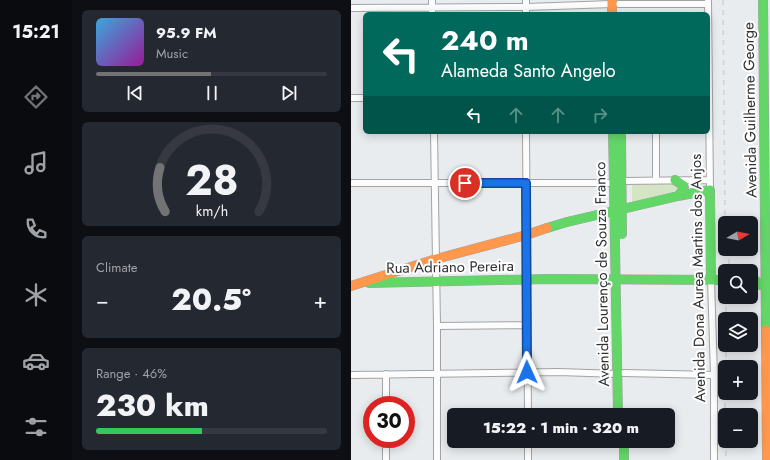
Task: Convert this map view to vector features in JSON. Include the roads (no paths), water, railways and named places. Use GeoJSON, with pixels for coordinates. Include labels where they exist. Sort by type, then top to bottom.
{"type":"FeatureCollection","features":[{"type":"Feature","properties":{"kind":"main road","name":"Avenida Guilherme George"},"geometry":{"type":"LineString","coordinates":[[758,0],[764,154],[758,264]]}},
{"type":"Feature","properties":{"kind":"main road","name":"Avenida Guilherme George"},"geometry":{"type":"LineString","coordinates":[[763,0],[767,460]]}},
{"type":"Feature","properties":{"kind":"main road"},"geometry":{"type":"LineString","coordinates":[[613,12],[616,2]]}},
{"type":"Feature","properties":{"kind":"main road"},"geometry":{"type":"LineString","coordinates":[[616,2],[618,12]]}},
{"type":"Feature","properties":{"kind":"main road","name":"Avenida Lourenço de Souza Franco"},"geometry":{"type":"LineString","coordinates":[[613,134],[618,182]]}},
{"type":"Feature","properties":{"kind":"main road","name":"Avenida Lourenço de Souza Franco"},"geometry":{"type":"LineString","coordinates":[[621,134],[618,182],[618,279],[624,408]]}},
{"type":"Feature","properties":{"kind":"main road"},"geometry":{"type":"LineString","coordinates":[[675,180],[683,186],[683,190],[678,196]]}},
{"type":"Feature","properties":{"kind":"main road"},"geometry":{"type":"LineString","coordinates":[[354,285],[436,259],[526,235],[567,222],[710,190]]}},
{"type":"Feature","properties":{"kind":"main road","name":"Avenida Dona Aurea Martins dos Anjos"},"geometry":{"type":"LineString","coordinates":[[710,190],[711,280]]}},
{"type":"Feature","properties":{"kind":"main road","name":"Rua Adriano Pereira"},"geometry":{"type":"LineString","coordinates":[[354,285],[436,281],[618,279],[718,280]]}},
{"type":"Feature","properties":{"kind":"main road","name":"Avenida Guilherme George"},"geometry":{"type":"LineString","coordinates":[[758,304],[762,460]]}},
{"type":"Feature","properties":{"kind":"main road","name":"Avenida Lourenço de Souza Franco"},"geometry":{"type":"LineString","coordinates":[[618,408],[621,373]]}},
{"type":"Feature","properties":{"kind":"main road"},"geometry":{"type":"LineString","coordinates":[[618,448],[618,460]]}},
{"type":"Feature","properties":{"kind":"main road"},"geometry":{"type":"LineString","coordinates":[[624,448],[624,460]]}},
{"type":"Feature","properties":{"kind":"street"},"geometry":{"type":"LineString","coordinates":[[432,0],[432,11]]}},
{"type":"Feature","properties":{"kind":"street"},"geometry":{"type":"LineString","coordinates":[[478,0],[478,7]]}},
{"type":"Feature","properties":{"kind":"street"},"geometry":{"type":"LineString","coordinates":[[351,8],[432,11],[526,3],[708,2]]}},
{"type":"Feature","properties":{"kind":"street","name":"Avenida Dona Aurea Martins dos Anjos"},"geometry":{"type":"LineString","coordinates":[[708,2],[708,12]]}},
{"type":"Feature","properties":{"kind":"street"},"geometry":{"type":"LineString","coordinates":[[351,98],[363,98]]}},
{"type":"Feature","properties":{"kind":"street"},"geometry":{"type":"LineString","coordinates":[[434,134],[437,326],[437,460]]}},
{"type":"Feature","properties":{"kind":"street"},"geometry":{"type":"LineString","coordinates":[[526,134],[528,408]]}},
{"type":"Feature","properties":{"kind":"street"},"geometry":{"type":"LineString","coordinates":[[656,134],[657,180]]}},
{"type":"Feature","properties":{"kind":"street","name":"Avenida Dona Aurea Martins dos Anjos"},"geometry":{"type":"LineString","coordinates":[[709,134],[710,190]]}},
{"type":"Feature","properties":{"kind":"street"},"geometry":{"type":"LineString","coordinates":[[351,183],[526,183],[710,180]]}},
{"type":"Feature","properties":{"kind":"street","name":"Avenida Dona Aurea Martins dos Anjos"},"geometry":{"type":"LineString","coordinates":[[711,280],[714,375],[714,460]]}},
{"type":"Feature","properties":{"kind":"street"},"geometry":{"type":"LineString","coordinates":[[437,326],[527,325]]}},
{"type":"Feature","properties":{"kind":"street"},"geometry":{"type":"LineString","coordinates":[[351,374],[559,372],[714,375]]}},
{"type":"Feature","properties":{"kind":"street"},"geometry":{"type":"LineString","coordinates":[[386,374],[386,396]]}},
{"type":"Feature","properties":{"kind":"street"},"geometry":{"type":"LineString","coordinates":[[386,448],[387,460]]}},
{"type":"Feature","properties":{"kind":"street"},"geometry":{"type":"LineString","coordinates":[[528,448],[528,460]]}},
{"type":"Feature","properties":{"kind":"railway"},"geometry":{"type":"LineString","coordinates":[[723,0],[725,216]]}},
{"type":"Feature","properties":{"kind":"railway"},"geometry":{"type":"LineString","coordinates":[[729,256],[729,264]]}},
{"type":"Feature","properties":{"kind":"railway"},"geometry":{"type":"LineString","coordinates":[[726,304],[726,312]]}},
{"type":"Feature","properties":{"kind":"railway"},"geometry":{"type":"LineString","coordinates":[[726,352],[726,360]]}},
{"type":"Feature","properties":{"kind":"railway"},"geometry":{"type":"LineString","coordinates":[[725,400],[725,408]]}},
{"type":"Feature","properties":{"kind":"railway"},"geometry":{"type":"LineString","coordinates":[[726,448],[726,460]]}}]}
